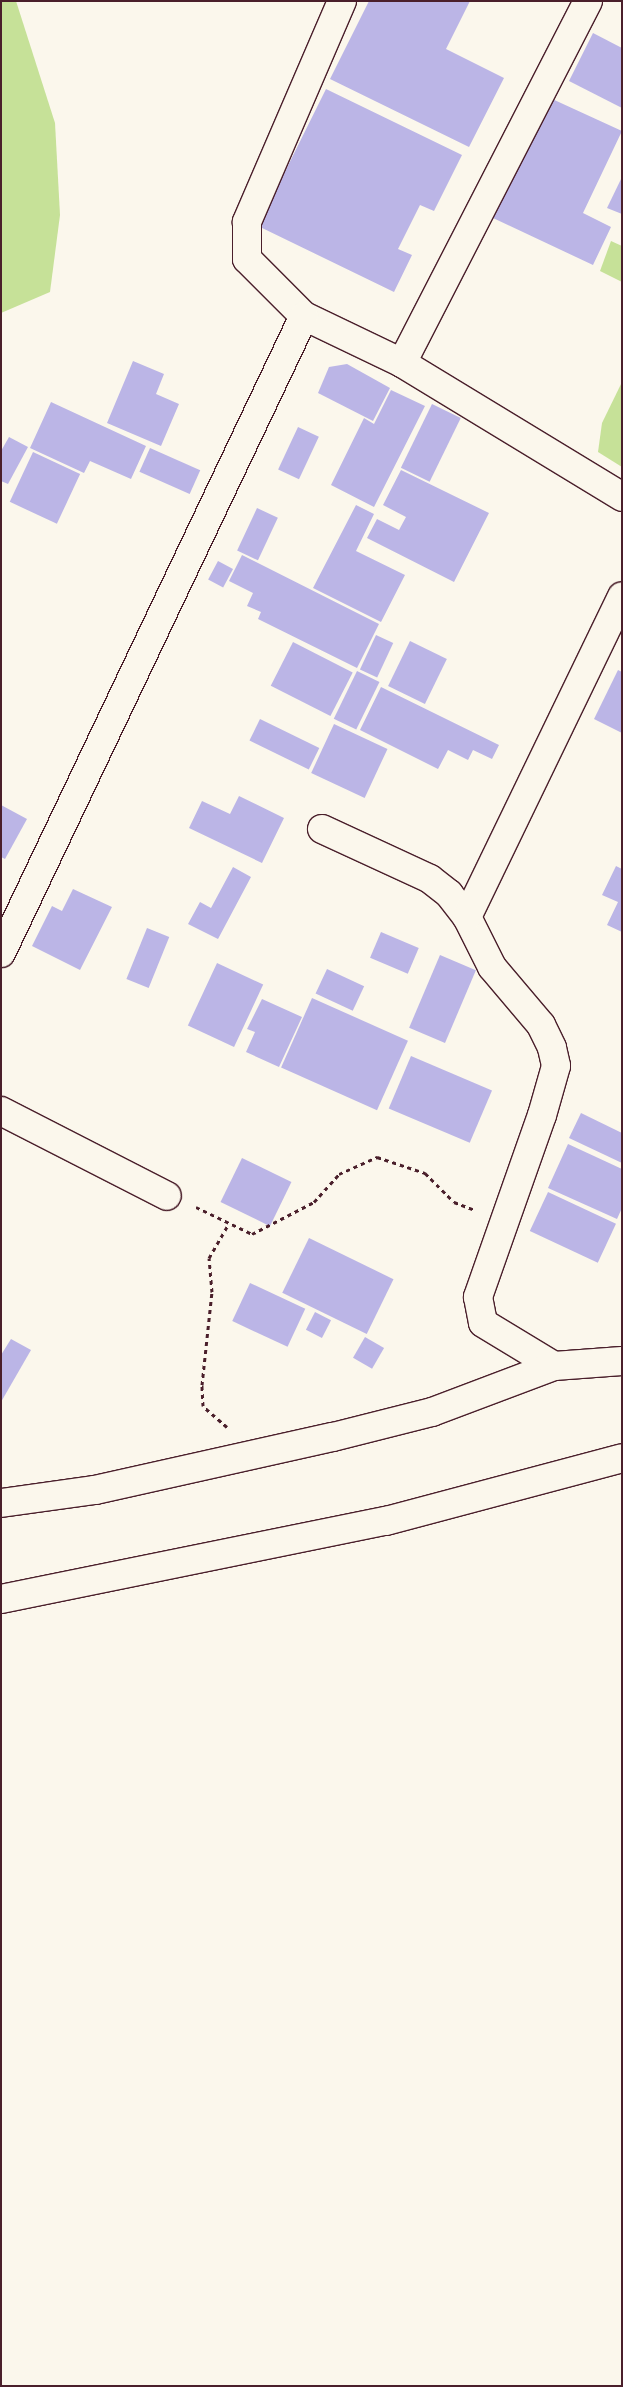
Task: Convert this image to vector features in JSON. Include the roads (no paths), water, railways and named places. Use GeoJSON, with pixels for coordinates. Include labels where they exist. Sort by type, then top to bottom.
{"type":"FeatureCollection","features":[{"type":"Feature","properties":{"kind":"street"},"geometry":{"type":"LineString","coordinates":[[342,1],[247,222],[247,259],[304,316],[402,363],[622,497]]}},
{"type":"Feature","properties":{"kind":"street"},"geometry":{"type":"LineString","coordinates":[[402,363],[588,1]]}},
{"type":"Feature","properties":{"kind":"street"},"geometry":{"type":"LineString","coordinates":[[1,953],[304,316]]}},
{"type":"Feature","properties":{"kind":"street"},"geometry":{"type":"LineString","coordinates":[[467,917],[622,596]]}},
{"type":"Feature","properties":{"kind":"street"},"geometry":{"type":"LineString","coordinates":[[322,829],[430,879],[467,917],[492,967],[541,1025],[556,1066],[501,1220],[478,1297],[478,1311],[483,1323],[554,1366]]}},
{"type":"Feature","properties":{"kind":"street"},"geometry":{"type":"LineString","coordinates":[[1,1111],[167,1196]]}},
{"type":"Feature","properties":{"kind":"street"},"geometry":{"type":"LineString","coordinates":[[1,1503],[95,1490],[432,1412],[554,1366],[622,1361]]}},
{"type":"Feature","properties":{"kind":"street"},"geometry":{"type":"LineString","coordinates":[[1,1599],[386,1520],[622,1458]]}}]}
